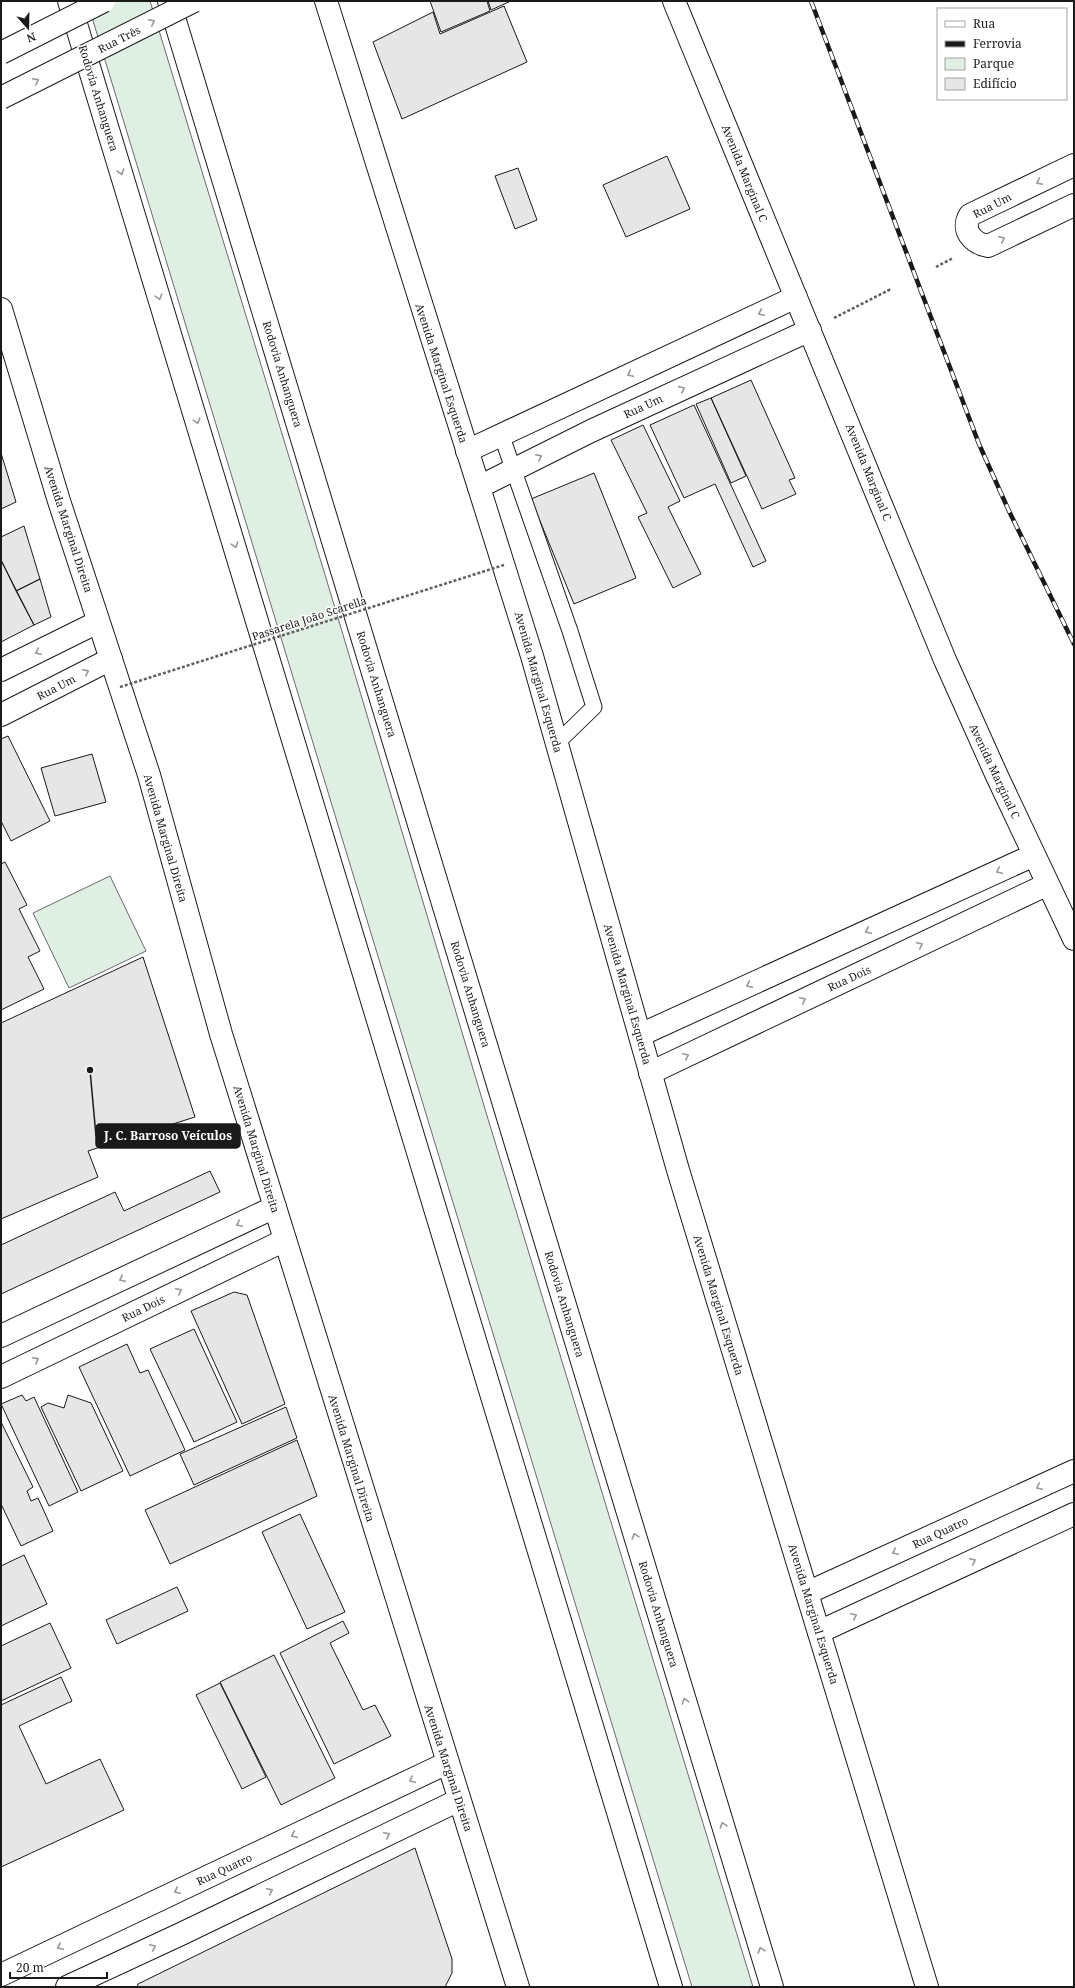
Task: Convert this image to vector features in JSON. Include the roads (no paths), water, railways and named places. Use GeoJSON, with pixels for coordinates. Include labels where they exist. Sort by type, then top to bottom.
{"type":"FeatureCollection","features":[{"type":"Feature","properties":{"kind":"main road","name":"Rodovia Anhanguera"},"geometry":{"type":"LineString","coordinates":[[70,1],[671,1987]]}},
{"type":"Feature","properties":{"kind":"main road"},"geometry":{"type":"LineString","coordinates":[[1,53],[104,1]]}},
{"type":"Feature","properties":{"kind":"main road","name":"Rodovia Anhanguera"},"geometry":{"type":"LineString","coordinates":[[169,1],[772,1987]]}},
{"type":"Feature","properties":{"kind":"main road","name":"Rua Três"},"geometry":{"type":"LineString","coordinates":[[1,98],[194,1]]}},
{"type":"Feature","properties":{"kind":"main road","name":"Avenida Marginal Esquerda"},"geometry":{"type":"LineString","coordinates":[[326,1],[504,565],[557,744],[678,1170],[927,1987]]}},
{"type":"Feature","properties":{"kind":"main road","name":"Avenida Marginal C"},"geometry":{"type":"LineString","coordinates":[[674,1],[945,660],[1074,939]]}},
{"type":"Feature","properties":{"kind":"main road","name":"Rua Um"},"geometry":{"type":"LineString","coordinates":[[1074,165],[970,215],[966,222],[966,229],[973,240],[988,246],[1074,205]]}},
{"type":"Feature","properties":{"kind":"main road"},"geometry":{"type":"LineString","coordinates":[[467,451],[500,434],[796,297]]}},
{"type":"Feature","properties":{"kind":"main road","name":"Avenida Marginal Direita"},"geometry":{"type":"LineString","coordinates":[[1,309],[59,501],[149,775],[221,1034],[518,1987]]}},
{"type":"Feature","properties":{"kind":"main road","name":"Rua Um"},"geometry":{"type":"LineString","coordinates":[[479,487],[591,430],[810,330]]}},
{"type":"Feature","properties":{"kind":"main road"},"geometry":{"type":"LineString","coordinates":[[1,670],[98,622]]}},
{"type":"Feature","properties":{"kind":"main road","name":"Rua Um"},"geometry":{"type":"LineString","coordinates":[[1,715],[111,659]]}},
{"type":"Feature","properties":{"kind":"main road"},"geometry":{"type":"LineString","coordinates":[[640,1035],[1034,855]]}},
{"type":"Feature","properties":{"kind":"main road","name":"Rua Dois"},"geometry":{"type":"LineString","coordinates":[[650,1073],[1048,884]]}},
{"type":"Feature","properties":{"kind":"main road"},"geometry":{"type":"LineString","coordinates":[[1,1336],[275,1207]]}},
{"type":"Feature","properties":{"kind":"main road","name":"Rua Dois"},"geometry":{"type":"LineString","coordinates":[[1,1376],[285,1240]]}},
{"type":"Feature","properties":{"kind":"main road","name":"Rua Quatro"},"geometry":{"type":"LineString","coordinates":[[807,1592],[1074,1471]]}},
{"type":"Feature","properties":{"kind":"main road"},"geometry":{"type":"LineString","coordinates":[[819,1632],[1074,1514]]}},
{"type":"Feature","properties":{"kind":"main road","name":"Rua Quatro"},"geometry":{"type":"LineString","coordinates":[[1,1975],[447,1763]]}},
{"type":"Feature","properties":{"kind":"main road"},"geometry":{"type":"LineString","coordinates":[[67,1987],[181,1934],[459,1800]]}},
{"type":"Feature","properties":{"kind":"lane"},"geometry":{"type":"LineString","coordinates":[[500,434],[570,631],[594,707],[557,744]]}},
{"type":"Feature","properties":{"kind":"railway"},"geometry":{"type":"LineString","coordinates":[[811,1],[979,444],[1009,511],[1074,644]]}},
{"type":"Feature","properties":{"kind":"place","name":"J. C. Barroso Veículos"},"geometry":{"type":"Point","coordinates":[90,1070]}}]}
